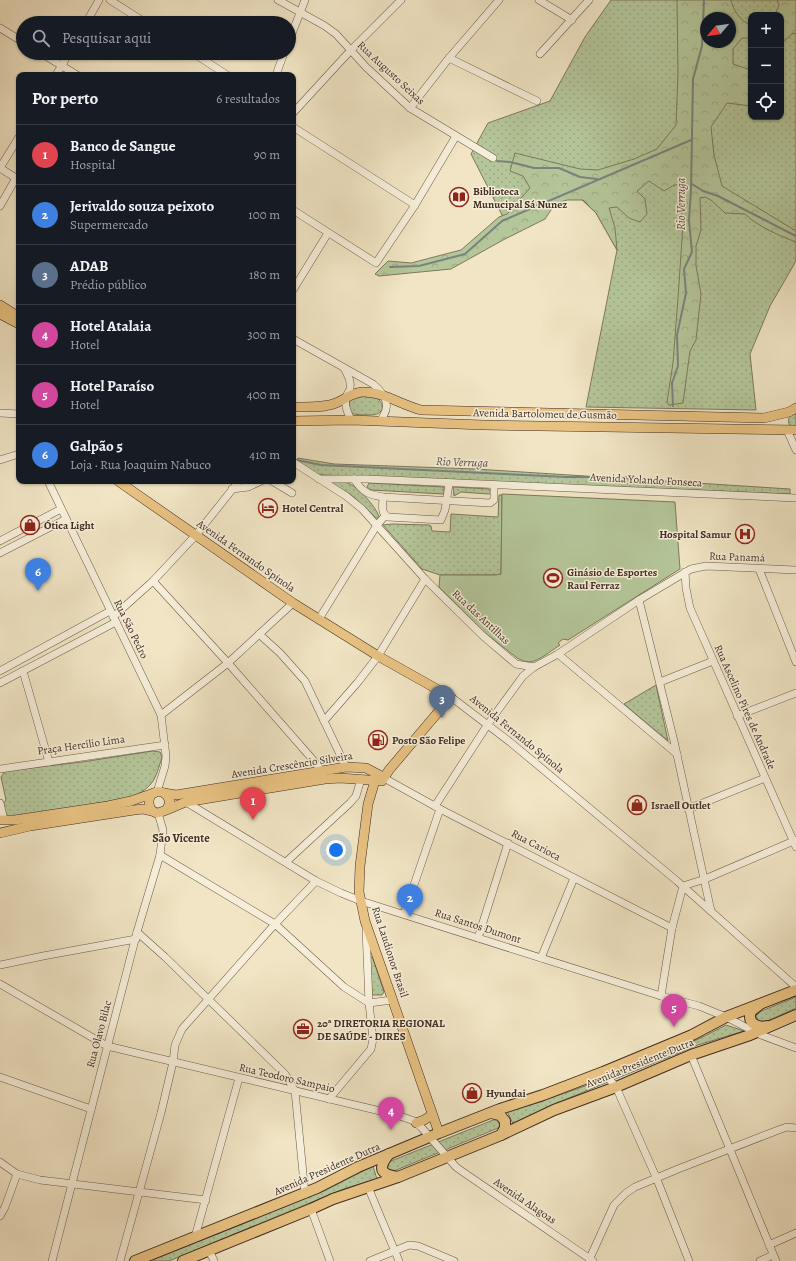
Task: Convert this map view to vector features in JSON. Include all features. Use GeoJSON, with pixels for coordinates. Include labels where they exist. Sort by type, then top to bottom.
{"type":"FeatureCollection","features":[{"type":"Feature","properties":{"kind":"highway","name":"Avenida Presidente Dutra"},"geometry":{"type":"LineString","coordinates":[[135,1261],[304,1194],[358,1167],[434,1135],[604,1072],[692,1035],[726,1018],[796,988]]}},
{"type":"Feature","properties":{"kind":"highway"},"geometry":{"type":"LineString","coordinates":[[762,1003],[752,1011],[750,1016],[751,1021],[757,1026],[763,1028],[772,1025]]}},
{"type":"Feature","properties":{"kind":"highway","name":"Avenida Presidente Dutra"},"geometry":{"type":"LineString","coordinates":[[182,1261],[333,1199],[398,1177],[501,1135],[554,1110],[616,1087],[690,1055],[756,1033],[796,1015]]}},
{"type":"Feature","properties":{"kind":"highway"},"geometry":{"type":"LineString","coordinates":[[491,1113],[500,1115],[505,1120],[505,1128],[501,1135]]}},
{"type":"Feature","properties":{"kind":"highway"},"geometry":{"type":"LineString","coordinates":[[390,1154],[383,1162],[381,1167],[382,1171],[386,1175],[398,1177]]}},
{"type":"Feature","properties":{"kind":"main road"},"geometry":{"type":"LineString","coordinates":[[0,305],[16,315]]}},
{"type":"Feature","properties":{"kind":"main road"},"geometry":{"type":"LineString","coordinates":[[0,314],[16,322]]}},
{"type":"Feature","properties":{"kind":"main road","name":"Avenida Bartolomeu de Gusmão"},"geometry":{"type":"LineString","coordinates":[[296,407],[325,406],[338,402],[352,394],[362,392],[385,397],[421,410],[764,418],[792,410]]}},
{"type":"Feature","properties":{"kind":"main road","name":"Avenida Bartolomeu de Gusmão"},"geometry":{"type":"LineString","coordinates":[[296,422],[351,420],[483,425],[792,430]]}},
{"type":"Feature","properties":{"kind":"main road","name":"Avenida Fernando Spínola"},"geometry":{"type":"LineString","coordinates":[[122,484],[293,603],[378,656],[452,698]]}},
{"type":"Feature","properties":{"kind":"main road"},"geometry":{"type":"LineString","coordinates":[[381,779],[452,698]]}},
{"type":"Feature","properties":{"kind":"main road","name":"Avenida Crescêncio Silveira"},"geometry":{"type":"LineString","coordinates":[[159,793],[176,795],[346,767],[366,768],[381,779]]}},
{"type":"Feature","properties":{"kind":"main road","name":"Avenida Crescêncio Silveira"},"geometry":{"type":"LineString","coordinates":[[167,809],[186,802],[325,779],[381,779]]}},
{"type":"Feature","properties":{"kind":"main road","name":"Rua Laudionor Brasil"},"geometry":{"type":"LineString","coordinates":[[381,779],[368,804],[363,835],[359,892],[365,921],[432,1115],[434,1135]]}},
{"type":"Feature","properties":{"kind":"main road"},"geometry":{"type":"LineString","coordinates":[[155,812],[150,808],[148,801],[149,798],[159,793]]}},
{"type":"Feature","properties":{"kind":"main road"},"geometry":{"type":"LineString","coordinates":[[0,832],[134,810],[143,809],[155,812],[165,811],[170,802],[169,798],[159,793],[108,806],[15,820],[2,820]]}},
{"type":"Feature","properties":{"kind":"main road"},"geometry":{"type":"LineString","coordinates":[[416,1124],[432,1115]]}},
{"type":"Feature","properties":{"kind":"street"},"geometry":{"type":"LineString","coordinates":[[90,16],[99,0]]}},
{"type":"Feature","properties":{"kind":"street"},"geometry":{"type":"LineString","coordinates":[[110,0],[135,16]]}},
{"type":"Feature","properties":{"kind":"street","name":"Rua Augusto Seixas"},"geometry":{"type":"LineString","coordinates":[[278,0],[325,26],[336,34],[366,67],[410,108],[493,158]]}},
{"type":"Feature","properties":{"kind":"street"},"geometry":{"type":"LineString","coordinates":[[296,23],[305,0]]}},
{"type":"Feature","properties":{"kind":"street"},"geometry":{"type":"LineString","coordinates":[[296,110],[351,50],[401,0]]}},
{"type":"Feature","properties":{"kind":"street"},"geometry":{"type":"LineString","coordinates":[[410,108],[449,58],[499,0]]}},
{"type":"Feature","properties":{"kind":"street"},"geometry":{"type":"LineString","coordinates":[[539,0],[572,20]]}},
{"type":"Feature","properties":{"kind":"street"},"geometry":{"type":"LineString","coordinates":[[540,54],[590,0]]}},
{"type":"Feature","properties":{"kind":"street"},"geometry":{"type":"LineString","coordinates":[[0,28],[16,38]]}},
{"type":"Feature","properties":{"kind":"street"},"geometry":{"type":"LineString","coordinates":[[449,58],[537,100]]}},
{"type":"Feature","properties":{"kind":"street"},"geometry":{"type":"LineString","coordinates":[[52,60],[72,72]]}},
{"type":"Feature","properties":{"kind":"street"},"geometry":{"type":"LineString","coordinates":[[58,72],[65,60]]}},
{"type":"Feature","properties":{"kind":"street"},"geometry":{"type":"LineString","coordinates":[[204,60],[222,72]]}},
{"type":"Feature","properties":{"kind":"street"},"geometry":{"type":"LineString","coordinates":[[277,72],[281,60]]}},
{"type":"Feature","properties":{"kind":"street"},"geometry":{"type":"LineString","coordinates":[[296,129],[414,205]]}},
{"type":"Feature","properties":{"kind":"street"},"geometry":{"type":"LineString","coordinates":[[296,212],[376,263],[414,205],[456,136]]}},
{"type":"Feature","properties":{"kind":"street"},"geometry":{"type":"LineString","coordinates":[[16,142],[0,168],[16,178]]}},
{"type":"Feature","properties":{"kind":"street"},"geometry":{"type":"LineString","coordinates":[[0,206],[16,182]]}},
{"type":"Feature","properties":{"kind":"street"},"geometry":{"type":"LineString","coordinates":[[296,285],[328,233]]}},
{"type":"Feature","properties":{"kind":"street"},"geometry":{"type":"LineString","coordinates":[[296,341],[381,390],[385,397],[387,408],[380,421]]}},
{"type":"Feature","properties":{"kind":"street"},"geometry":{"type":"LineString","coordinates":[[343,368],[348,374],[350,384],[350,388],[345,398],[351,420]]}},
{"type":"Feature","properties":{"kind":"street"},"geometry":{"type":"LineString","coordinates":[[0,413],[16,414]]}},
{"type":"Feature","properties":{"kind":"street"},"geometry":{"type":"LineString","coordinates":[[792,430],[796,450]]}},
{"type":"Feature","properties":{"kind":"street"},"geometry":{"type":"LineString","coordinates":[[0,460],[16,455]]}},
{"type":"Feature","properties":{"kind":"street","name":"Rua das Antilhas"},"geometry":{"type":"LineString","coordinates":[[296,464],[346,496],[362,509],[425,579],[483,636],[516,664],[534,667]]}},
{"type":"Feature","properties":{"kind":"street","name":"Avenida Yolando Fonseca"},"geometry":{"type":"LineString","coordinates":[[319,479],[367,479],[448,484],[796,498]]}},
{"type":"Feature","properties":{"kind":"street"},"geometry":{"type":"LineString","coordinates":[[354,479],[371,495],[490,503],[494,500],[494,485]]}},
{"type":"Feature","properties":{"kind":"street"},"geometry":{"type":"LineString","coordinates":[[364,490],[367,479]]}},
{"type":"Feature","properties":{"kind":"street","name":"Rua São Pedro"},"geometry":{"type":"LineString","coordinates":[[49,484],[161,715],[166,756],[159,793]]}},
{"type":"Feature","properties":{"kind":"street"},"geometry":{"type":"LineString","coordinates":[[0,683],[23,671],[113,616],[152,581],[196,535],[236,484]]}},
{"type":"Feature","properties":{"kind":"street"},"geometry":{"type":"LineString","coordinates":[[232,489],[248,487],[254,484]]}},
{"type":"Feature","properties":{"kind":"street"},"geometry":{"type":"LineString","coordinates":[[277,484],[292,493]]}},
{"type":"Feature","properties":{"kind":"street"},"geometry":{"type":"LineString","coordinates":[[385,516],[441,520],[444,516],[448,484]]}},
{"type":"Feature","properties":{"kind":"street"},"geometry":{"type":"LineString","coordinates":[[383,497],[383,512],[385,516]]}},
{"type":"Feature","properties":{"kind":"street"},"geometry":{"type":"LineString","coordinates":[[0,541],[61,509]]}},
{"type":"Feature","properties":{"kind":"street"},"geometry":{"type":"LineString","coordinates":[[319,619],[377,525],[385,516]]}},
{"type":"Feature","properties":{"kind":"street"},"geometry":{"type":"LineString","coordinates":[[0,553],[66,519]]}},
{"type":"Feature","properties":{"kind":"street","name":"Rua Panamá"},"geometry":{"type":"LineString","coordinates":[[558,654],[639,600],[685,572],[697,567],[706,566],[796,570]]}},
{"type":"Feature","properties":{"kind":"street"},"geometry":{"type":"LineString","coordinates":[[759,569],[796,662]]}},
{"type":"Feature","properties":{"kind":"street","name":"Rua Ascelino Pires de Andrade"},"geometry":{"type":"LineString","coordinates":[[685,572],[686,588],[690,608],[795,843]]}},
{"type":"Feature","properties":{"kind":"street"},"geometry":{"type":"LineString","coordinates":[[324,721],[358,682],[378,656],[425,579]]}},
{"type":"Feature","properties":{"kind":"street"},"geometry":{"type":"LineString","coordinates":[[152,581],[228,663],[314,761],[321,771]]}},
{"type":"Feature","properties":{"kind":"street"},"geometry":{"type":"LineString","coordinates":[[639,600],[674,741],[711,911]]}},
{"type":"Feature","properties":{"kind":"street"},"geometry":{"type":"LineString","coordinates":[[161,715],[228,663],[293,603]]}},
{"type":"Feature","properties":{"kind":"street"},"geometry":{"type":"LineString","coordinates":[[0,671],[113,616]]}},
{"type":"Feature","properties":{"kind":"street"},"geometry":{"type":"LineString","coordinates":[[259,634],[280,653],[305,681],[346,767]]}},
{"type":"Feature","properties":{"kind":"street"},"geometry":{"type":"LineString","coordinates":[[404,914],[438,808],[488,724],[523,676],[534,667],[558,654],[677,754]]}},
{"type":"Feature","properties":{"kind":"street"},"geometry":{"type":"LineString","coordinates":[[660,682],[713,661]]}},
{"type":"Feature","properties":{"kind":"street"},"geometry":{"type":"LineString","coordinates":[[23,671],[49,762]]}},
{"type":"Feature","properties":{"kind":"street"},"geometry":{"type":"LineString","coordinates":[[737,716],[796,693]]}},
{"type":"Feature","properties":{"kind":"street","name":"Avenida Fernando Spínola"},"geometry":{"type":"LineString","coordinates":[[452,698],[488,724],[683,886],[796,988]]}},
{"type":"Feature","properties":{"kind":"street"},"geometry":{"type":"LineString","coordinates":[[667,745],[674,741]]}},
{"type":"Feature","properties":{"kind":"street","name":"Praça Hercílio Lima"},"geometry":{"type":"LineString","coordinates":[[0,769],[165,745]]}},
{"type":"Feature","properties":{"kind":"street"},"geometry":{"type":"LineString","coordinates":[[688,809],[765,778]]}},
{"type":"Feature","properties":{"kind":"street"},"geometry":{"type":"LineString","coordinates":[[286,862],[350,803],[356,796],[361,779]]}},
{"type":"Feature","properties":{"kind":"street","name":"Rua Carioca"},"geometry":{"type":"LineString","coordinates":[[381,779],[672,928]]}},
{"type":"Feature","properties":{"kind":"street","name":"Rua Santos Dumont"},"geometry":{"type":"LineString","coordinates":[[186,802],[316,881],[341,893],[361,901],[661,996],[699,1006],[756,1033],[796,1048]]}},
{"type":"Feature","properties":{"kind":"street"},"geometry":{"type":"LineString","coordinates":[[0,803],[2,820]]}},
{"type":"Feature","properties":{"kind":"street","name":"Rua Olavo Bilac"},"geometry":{"type":"LineString","coordinates":[[52,1261],[73,1185],[136,935],[160,855],[163,830],[155,812]]}},
{"type":"Feature","properties":{"kind":"street"},"geometry":{"type":"LineString","coordinates":[[478,938],[508,843]]}},
{"type":"Feature","properties":{"kind":"street"},"geometry":{"type":"LineString","coordinates":[[661,996],[672,928],[683,886],[705,879],[795,843]]}},
{"type":"Feature","properties":{"kind":"street"},"geometry":{"type":"LineString","coordinates":[[160,855],[275,924],[344,987],[369,1003],[392,1000]]}},
{"type":"Feature","properties":{"kind":"street"},"geometry":{"type":"LineString","coordinates":[[541,958],[574,878]]}},
{"type":"Feature","properties":{"kind":"street"},"geometry":{"type":"LineString","coordinates":[[120,1261],[140,1192],[174,1062],[175,1045],[182,1029],[275,924],[316,881]]}},
{"type":"Feature","properties":{"kind":"street"},"geometry":{"type":"LineString","coordinates":[[329,1099],[371,1049],[373,1039],[369,1003],[365,921]]}},
{"type":"Feature","properties":{"kind":"street"},"geometry":{"type":"LineString","coordinates":[[0,965],[136,935],[154,946],[285,1074],[295,1091],[304,1194]]}},
{"type":"Feature","properties":{"kind":"street","name":"Rua Teodoro Sampaio"},"geometry":{"type":"LineString","coordinates":[[0,984],[107,1046],[404,1118],[434,1135],[447,1157]]}},
{"type":"Feature","properties":{"kind":"street"},"geometry":{"type":"LineString","coordinates":[[706,1028],[710,1020],[711,1011]]}},
{"type":"Feature","properties":{"kind":"street"},"geometry":{"type":"LineString","coordinates":[[690,1055],[730,1148],[774,1258],[760,1261]]}},
{"type":"Feature","properties":{"kind":"street"},"geometry":{"type":"LineString","coordinates":[[604,1072],[616,1087],[656,1177],[689,1261]]}},
{"type":"Feature","properties":{"kind":"street"},"geometry":{"type":"LineString","coordinates":[[278,1088],[282,1084],[285,1074]]}},
{"type":"Feature","properties":{"kind":"street"},"geometry":{"type":"LineString","coordinates":[[0,1077],[91,1109]]}},
{"type":"Feature","properties":{"kind":"street"},"geometry":{"type":"LineString","coordinates":[[195,1237],[239,1078]]}},
{"type":"Feature","properties":{"kind":"street"},"geometry":{"type":"LineString","coordinates":[[591,1259],[610,1214],[619,1199],[635,1187],[656,1177],[781,1129],[787,1127],[796,1128]]}},
{"type":"Feature","properties":{"kind":"street","name":"Avenida Alagoas"},"geometry":{"type":"LineString","coordinates":[[447,1157],[463,1172],[591,1259]]}},
{"type":"Feature","properties":{"kind":"street"},"geometry":{"type":"LineString","coordinates":[[0,1162],[17,1174],[40,1180],[206,1200]]}},
{"type":"Feature","properties":{"kind":"street"},"geometry":{"type":"LineString","coordinates":[[0,1216],[5,1207],[17,1174]]}},
{"type":"Feature","properties":{"kind":"street"},"geometry":{"type":"LineString","coordinates":[[368,1187],[398,1261]]}},
{"type":"Feature","properties":{"kind":"street"},"geometry":{"type":"LineString","coordinates":[[311,1209],[330,1261]]}},
{"type":"Feature","properties":{"kind":"street"},"geometry":{"type":"LineString","coordinates":[[769,1245],[796,1233]]}},
{"type":"Feature","properties":{"kind":"street"},"geometry":{"type":"LineString","coordinates":[[370,1261],[409,1244],[454,1261]]}},
{"type":"Feature","properties":{"kind":"street"},"geometry":{"type":"LineString","coordinates":[[209,1250],[214,1261]]}},
{"type":"Feature","properties":{"kind":"green space"},"geometry":{"type":"Polygon","coordinates":[[[611,0],[796,0],[796,261],[770,306],[750,354],[756,410],[586,407],[617,250],[596,213],[564,183],[503,217],[471,154],[488,123],[550,101],[585,37],[611,0]]]}},
{"type":"Feature","properties":{"kind":"green space"},"geometry":{"type":"Polygon","coordinates":[[[677,0],[731,0],[738,15],[748,24],[748,38],[742,38],[736,45],[736,12],[700,12],[700,48],[734,48],[733,64],[748,69],[748,106],[727,103],[711,127],[714,155],[722,186],[796,231],[796,242],[762,227],[745,214],[725,213],[711,200],[705,197],[700,198],[701,230],[696,246],[696,266],[701,294],[696,340],[690,351],[683,403],[669,405],[667,402],[673,363],[683,225],[679,185],[674,185],[664,191],[649,181],[637,191],[645,199],[647,214],[640,222],[629,218],[617,207],[609,208],[615,228],[617,250],[596,213],[583,200],[567,200],[558,203],[553,207],[545,219],[451,269],[379,276],[375,274],[388,261],[411,263],[461,250],[499,217],[507,214],[530,188],[523,176],[510,171],[515,153],[580,169],[598,170],[634,159],[657,149],[676,125],[678,73],[677,0]]]}},
{"type":"Feature","properties":{"kind":"green space"},"geometry":{"type":"Polygon","coordinates":[[[777,0],[796,0],[796,34],[793,33],[784,41],[784,12],[776,12],[779,5],[777,0]]]}},
{"type":"Feature","properties":{"kind":"green space"},"geometry":{"type":"Polygon","coordinates":[[[354,397],[376,398],[382,404],[382,409],[379,413],[374,415],[354,414],[349,410],[349,402],[354,397]]]}},
{"type":"Feature","properties":{"kind":"green space"},"geometry":{"type":"Polygon","coordinates":[[[796,411],[796,427],[790,426],[788,421],[789,417],[796,411]]]}},
{"type":"Feature","properties":{"kind":"green space"},"geometry":{"type":"Polygon","coordinates":[[[298,458],[334,464],[475,469],[790,489],[790,494],[324,475],[317,474],[296,461],[298,458]]]}},
{"type":"Feature","properties":{"kind":"green space"},"geometry":{"type":"Polygon","coordinates":[[[330,482],[345,482],[354,486],[363,494],[376,510],[379,518],[376,518],[354,497],[330,482]]]}},
{"type":"Feature","properties":{"kind":"green space"},"geometry":{"type":"Polygon","coordinates":[[[369,483],[444,487],[444,494],[371,490],[367,487],[369,483]]]}},
{"type":"Feature","properties":{"kind":"green space"},"geometry":{"type":"Polygon","coordinates":[[[453,487],[489,489],[491,493],[461,492],[454,496],[453,487]]]}},
{"type":"Feature","properties":{"kind":"green space","name":"Ginásio de Esportes Raul Ferraz"},"geometry":{"type":"Polygon","coordinates":[[[502,494],[675,502],[680,569],[568,640],[563,639],[558,643],[560,645],[541,658],[530,662],[517,658],[484,632],[439,587],[440,575],[501,574],[502,494]]]}},
{"type":"Feature","properties":{"kind":"green space"},"geometry":{"type":"Polygon","coordinates":[[[499,495],[502,495],[501,574],[440,575],[422,569],[383,525],[429,525],[431,526],[432,531],[450,532],[451,514],[498,517],[499,495]]]}},
{"type":"Feature","properties":{"kind":"green space"},"geometry":{"type":"Polygon","coordinates":[[[656,685],[668,741],[624,704],[656,685]]]}},
{"type":"Feature","properties":{"kind":"green space"},"geometry":{"type":"Polygon","coordinates":[[[153,751],[160,752],[162,757],[155,777],[149,786],[130,798],[14,817],[6,814],[2,806],[6,800],[1,777],[5,771],[82,762],[153,751]]]}},
{"type":"Feature","properties":{"kind":"green space"},"geometry":{"type":"Polygon","coordinates":[[[370,955],[373,959],[384,992],[382,995],[372,995],[370,955]]]}},
{"type":"Feature","properties":{"kind":"green space"},"geometry":{"type":"Polygon","coordinates":[[[796,997],[796,1008],[765,1022],[758,1020],[756,1016],[759,1012],[796,997]]]}},
{"type":"Feature","properties":{"kind":"green space"},"geometry":{"type":"Polygon","coordinates":[[[726,1025],[744,1031],[698,1045],[552,1105],[514,1126],[507,1111],[546,1100],[618,1074],[662,1056],[726,1025]]]}},
{"type":"Feature","properties":{"kind":"green space"},"geometry":{"type":"Polygon","coordinates":[[[493,1120],[497,1120],[500,1125],[498,1128],[394,1171],[388,1170],[388,1163],[391,1161],[493,1120]]]}},
{"type":"Feature","properties":{"kind":"green space"},"geometry":{"type":"Polygon","coordinates":[[[373,1166],[378,1179],[346,1188],[169,1261],[149,1261],[324,1191],[373,1166]]]}},
{"type":"Feature","properties":{"kind":"waterway","name":"Rio Verruga"},"geometry":{"type":"LineString","coordinates":[[673,406],[672,383],[678,366],[677,335],[686,293],[684,269],[692,252],[689,221],[693,79],[702,46],[704,0]]}},
{"type":"Feature","properties":{"kind":"waterway"},"geometry":{"type":"LineString","coordinates":[[390,267],[419,266],[465,254],[502,221],[691,140]]}},
{"type":"Feature","properties":{"kind":"waterway"},"geometry":{"type":"LineString","coordinates":[[497,161],[510,162],[534,168],[559,168],[580,177],[597,179]]}},
{"type":"Feature","properties":{"kind":"waterway"},"geometry":{"type":"LineString","coordinates":[[692,184],[703,191],[718,196],[796,236]]}},
{"type":"Feature","properties":{"kind":"waterway","name":"Rio Verruga"},"geometry":{"type":"LineString","coordinates":[[297,460],[321,465],[566,477],[626,477]]}},
{"type":"Feature","properties":{"kind":"place","name":"Biblioteca Munucipal Sá Nunez"},"geometry":{"type":"Point","coordinates":[459,197]}},
{"type":"Feature","properties":{"kind":"place","name":"Hotel Central"},"geometry":{"type":"Point","coordinates":[268,508]}},
{"type":"Feature","properties":{"kind":"place","name":"Ótica Light"},"geometry":{"type":"Point","coordinates":[30,525]}},
{"type":"Feature","properties":{"kind":"place","name":"Hospital Samur"},"geometry":{"type":"Point","coordinates":[745,534]}},
{"type":"Feature","properties":{"kind":"place","name":"Ginásio de Esportes Raul Ferraz"},"geometry":{"type":"Point","coordinates":[553,578]}},
{"type":"Feature","properties":{"kind":"place","name":"Galpão 5"},"geometry":{"type":"Point","coordinates":[38,591]}},
{"type":"Feature","properties":{"kind":"place","name":"ADAB"},"geometry":{"type":"Point","coordinates":[442,718]}},
{"type":"Feature","properties":{"kind":"place","name":"Posto São Felipe"},"geometry":{"type":"Point","coordinates":[378,740]}},
{"type":"Feature","properties":{"kind":"place","name":"Israell Outlet"},"geometry":{"type":"Point","coordinates":[637,805]}},
{"type":"Feature","properties":{"kind":"place","name":"Banco de Sangue"},"geometry":{"type":"Point","coordinates":[253,820]}},
{"type":"Feature","properties":{"kind":"place","name":"Jerivaldo souza peixoto"},"geometry":{"type":"Point","coordinates":[410,917]}},
{"type":"Feature","properties":{"kind":"place","name":"Hotel Paraíso"},"geometry":{"type":"Point","coordinates":[674,1027]}},
{"type":"Feature","properties":{"kind":"place","name":"20ª DIRETORIA REGIONAL DE SAÚDE - DIRES"},"geometry":{"type":"Point","coordinates":[303,1029]}},
{"type":"Feature","properties":{"kind":"place","name":"Hyundai"},"geometry":{"type":"Point","coordinates":[472,1093]}},
{"type":"Feature","properties":{"kind":"place","name":"Hotel Atalaia"},"geometry":{"type":"Point","coordinates":[391,1130]}},
{"type":"Feature","properties":{"kind":"district","name":"São Vicente"},"geometry":{"type":"Point","coordinates":[181,838]}}]}
